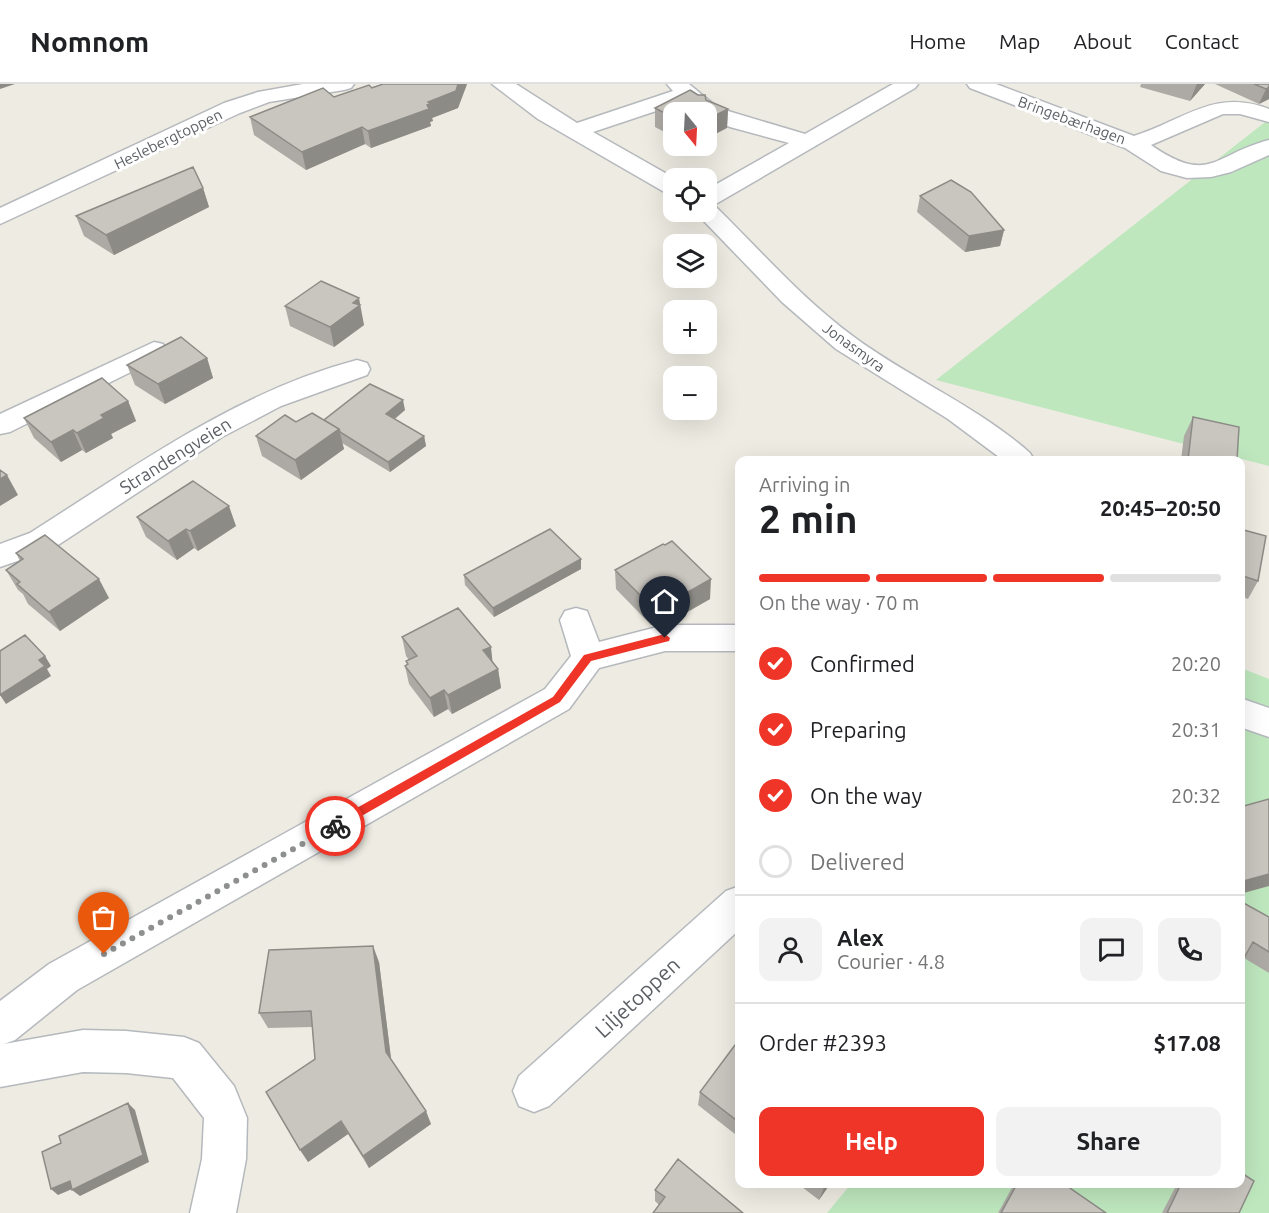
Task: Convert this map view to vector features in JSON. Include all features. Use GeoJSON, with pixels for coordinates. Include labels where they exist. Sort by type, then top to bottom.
{"type":"FeatureCollection","features":[{"type":"Feature","properties":{"kind":"street","name":"Heslebergtoppen"},"geometry":{"type":"LineString","coordinates":[[0,217],[232,108],[265,96],[344,84]]}},
{"type":"Feature","properties":{"kind":"street"},"geometry":{"type":"LineString","coordinates":[[502,84],[663,182]]}},
{"type":"Feature","properties":{"kind":"street"},"geometry":{"type":"LineString","coordinates":[[717,194],[908,84]]}},
{"type":"Feature","properties":{"kind":"street","name":"Bringebærhagen"},"geometry":{"type":"LineString","coordinates":[[977,84],[1134,143],[1173,168],[1193,172],[1218,170],[1269,147]]}},
{"type":"Feature","properties":{"kind":"street"},"geometry":{"type":"LineString","coordinates":[[575,130],[666,99],[682,89],[700,104],[730,120],[808,142]]}},
{"type":"Feature","properties":{"kind":"street","name":"Bringebærhagen"},"geometry":{"type":"LineString","coordinates":[[1134,143],[1172,130],[1217,107],[1238,107],[1269,116]]}},
{"type":"Feature","properties":{"kind":"street","name":"Jonasmyra"},"geometry":{"type":"LineString","coordinates":[[717,221],[806,311],[845,343],[887,372],[963,416],[1005,445],[1016,456]]}},
{"type":"Feature","properties":{"kind":"street"},"geometry":{"type":"LineString","coordinates":[[0,425],[154,350]]}},
{"type":"Feature","properties":{"kind":"street","name":"Strandengveien"},"geometry":{"type":"LineString","coordinates":[[0,556],[41,541],[212,430],[271,400],[357,369]]}},
{"type":"Feature","properties":{"kind":"street"},"geometry":{"type":"LineString","coordinates":[[576,620],[588,658]]}},
{"type":"Feature","properties":{"kind":"street"},"geometry":{"type":"LineString","coordinates":[[0,1026],[63,977],[557,699],[588,658],[665,638],[735,638]]}},
{"type":"Feature","properties":{"kind":"street"},"geometry":{"type":"LineString","coordinates":[[1245,714],[1269,723]]}},
{"type":"Feature","properties":{"kind":"street","name":"Liljetoppen"},"geometry":{"type":"LineString","coordinates":[[534,1091],[735,908]]}},
{"type":"Feature","properties":{"kind":"street"},"geometry":{"type":"LineString","coordinates":[[0,1066],[83,1052],[126,1052],[183,1058],[222,1105],[225,1129],[224,1161],[213,1213]]}},
{"type":"Feature","properties":{"kind":"green space"},"geometry":{"type":"Polygon","coordinates":[[[1269,119],[1269,466],[1245,460],[1245,456],[1230,456],[936,380],[1269,119]]]}},
{"type":"Feature","properties":{"kind":"green space"},"geometry":{"type":"Polygon","coordinates":[[[1245,670],[1269,679],[1269,1213],[827,1213],[848,1188],[1245,1188],[1245,670]]]}},
{"type":"Feature","properties":{"kind":"building"},"geometry":{"type":"Polygon","coordinates":[[[383,84],[458,84],[456,91],[428,102],[429,109],[368,131],[362,127],[302,152],[250,117],[323,88],[334,97],[369,85],[372,88],[383,84]]]}},
{"type":"Feature","properties":{"kind":"building"},"geometry":{"type":"Polygon","coordinates":[[[1254,84],[1269,84],[1269,87],[1266,89],[1254,84]]]}},
{"type":"Feature","properties":{"kind":"building"},"geometry":{"type":"Polygon","coordinates":[[[690,90],[698,95],[705,95],[706,100],[711,102],[667,102],[690,90]]]}},
{"type":"Feature","properties":{"kind":"building"},"geometry":{"type":"Polygon","coordinates":[[[663,104],[663,112],[655,108],[663,104]]]}},
{"type":"Feature","properties":{"kind":"building"},"geometry":{"type":"Polygon","coordinates":[[[717,104],[728,109],[717,114],[717,104]]]}},
{"type":"Feature","properties":{"kind":"building"},"geometry":{"type":"Polygon","coordinates":[[[193,167],[203,188],[106,235],[76,216],[193,167]]]}},
{"type":"Feature","properties":{"kind":"building"},"geometry":{"type":"Polygon","coordinates":[[[951,180],[971,192],[1004,230],[969,236],[920,196],[951,180]]]}},
{"type":"Feature","properties":{"kind":"building"},"geometry":{"type":"Polygon","coordinates":[[[321,281],[359,298],[353,303],[360,305],[330,327],[285,306],[321,281]]]}},
{"type":"Feature","properties":{"kind":"building"},"geometry":{"type":"Polygon","coordinates":[[[181,337],[207,358],[158,384],[127,365],[181,337]]]}},
{"type":"Feature","properties":{"kind":"building"},"geometry":{"type":"Polygon","coordinates":[[[102,378],[128,401],[101,415],[104,418],[77,433],[73,430],[51,442],[24,418],[102,378]]]}},
{"type":"Feature","properties":{"kind":"building"},"geometry":{"type":"Polygon","coordinates":[[[370,384],[403,400],[386,414],[424,436],[388,462],[324,420],[370,384]]]}},
{"type":"Feature","properties":{"kind":"building"},"geometry":{"type":"Polygon","coordinates":[[[312,413],[339,429],[295,460],[256,436],[285,415],[296,422],[312,413]]]}},
{"type":"Feature","properties":{"kind":"building"},"geometry":{"type":"Polygon","coordinates":[[[1193,417],[1239,427],[1237,456],[1188,456],[1193,417]]]}},
{"type":"Feature","properties":{"kind":"building"},"geometry":{"type":"Polygon","coordinates":[[[0,470],[7,475],[0,479],[0,470]]]}},
{"type":"Feature","properties":{"kind":"building"},"geometry":{"type":"Polygon","coordinates":[[[193,481],[229,506],[190,531],[186,529],[168,541],[137,517],[193,481]]]}},
{"type":"Feature","properties":{"kind":"building"},"geometry":{"type":"Polygon","coordinates":[[[550,529],[581,559],[493,608],[464,575],[550,529]]]}},
{"type":"Feature","properties":{"kind":"building"},"geometry":{"type":"Polygon","coordinates":[[[1245,530],[1266,536],[1258,581],[1245,577],[1245,530]]]}},
{"type":"Feature","properties":{"kind":"building"},"geometry":{"type":"Polygon","coordinates":[[[45,535],[99,579],[49,612],[17,584],[20,582],[6,570],[23,559],[16,553],[45,535]]]}},
{"type":"Feature","properties":{"kind":"building"},"geometry":{"type":"Polygon","coordinates":[[[672,541],[711,579],[669,603],[660,605],[658,602],[651,606],[615,570],[672,541]]]}},
{"type":"Feature","properties":{"kind":"building"},"geometry":{"type":"Polygon","coordinates":[[[458,608],[491,647],[483,650],[498,669],[448,695],[444,690],[430,698],[405,666],[408,664],[406,661],[417,656],[402,637],[458,608]]]}},
{"type":"Feature","properties":{"kind":"building"},"geometry":{"type":"Polygon","coordinates":[[[25,635],[45,656],[39,660],[45,666],[0,695],[0,651],[25,635]]]}},
{"type":"Feature","properties":{"kind":"building"},"geometry":{"type":"Polygon","coordinates":[[[1269,799],[1269,874],[1245,881],[1245,806],[1269,799]]]}},
{"type":"Feature","properties":{"kind":"building"},"geometry":{"type":"Polygon","coordinates":[[[1245,904],[1269,917],[1269,952],[1253,942],[1245,956],[1245,904]]]}},
{"type":"Feature","properties":{"kind":"building"},"geometry":{"type":"Polygon","coordinates":[[[373,946],[386,1052],[426,1111],[363,1156],[341,1121],[300,1150],[266,1092],[315,1059],[311,1011],[259,1013],[269,950],[373,946]]]}},
{"type":"Feature","properties":{"kind":"building"},"geometry":{"type":"Polygon","coordinates":[[[735,1045],[735,1119],[700,1092],[735,1045]]]}},
{"type":"Feature","properties":{"kind":"building"},"geometry":{"type":"Polygon","coordinates":[[[128,1103],[143,1155],[72,1190],[70,1181],[51,1189],[42,1152],[61,1143],[59,1136],[128,1103]]]}},
{"type":"Feature","properties":{"kind":"building"},"geometry":{"type":"Polygon","coordinates":[[[678,1159],[743,1213],[653,1213],[665,1197],[655,1190],[678,1159]]]}},
{"type":"Feature","properties":{"kind":"building"},"geometry":{"type":"Polygon","coordinates":[[[1245,1175],[1254,1181],[1239,1213],[1167,1213],[1179,1188],[1245,1188],[1245,1175]]]}},
{"type":"Feature","properties":{"kind":"building"},"geometry":{"type":"Polygon","coordinates":[[[1015,1188],[1070,1188],[1106,1213],[1001,1213],[1015,1188]]]}},
{"type":"Feature","properties":{"kind":"way so far"},"geometry":{"type":"LineString","coordinates":[[104,954],[335,826]]}},
{"type":"Feature","properties":{"kind":"route"},"geometry":{"type":"LineString","coordinates":[[335,826],[557,699],[588,658],[665,638]]}}]}
